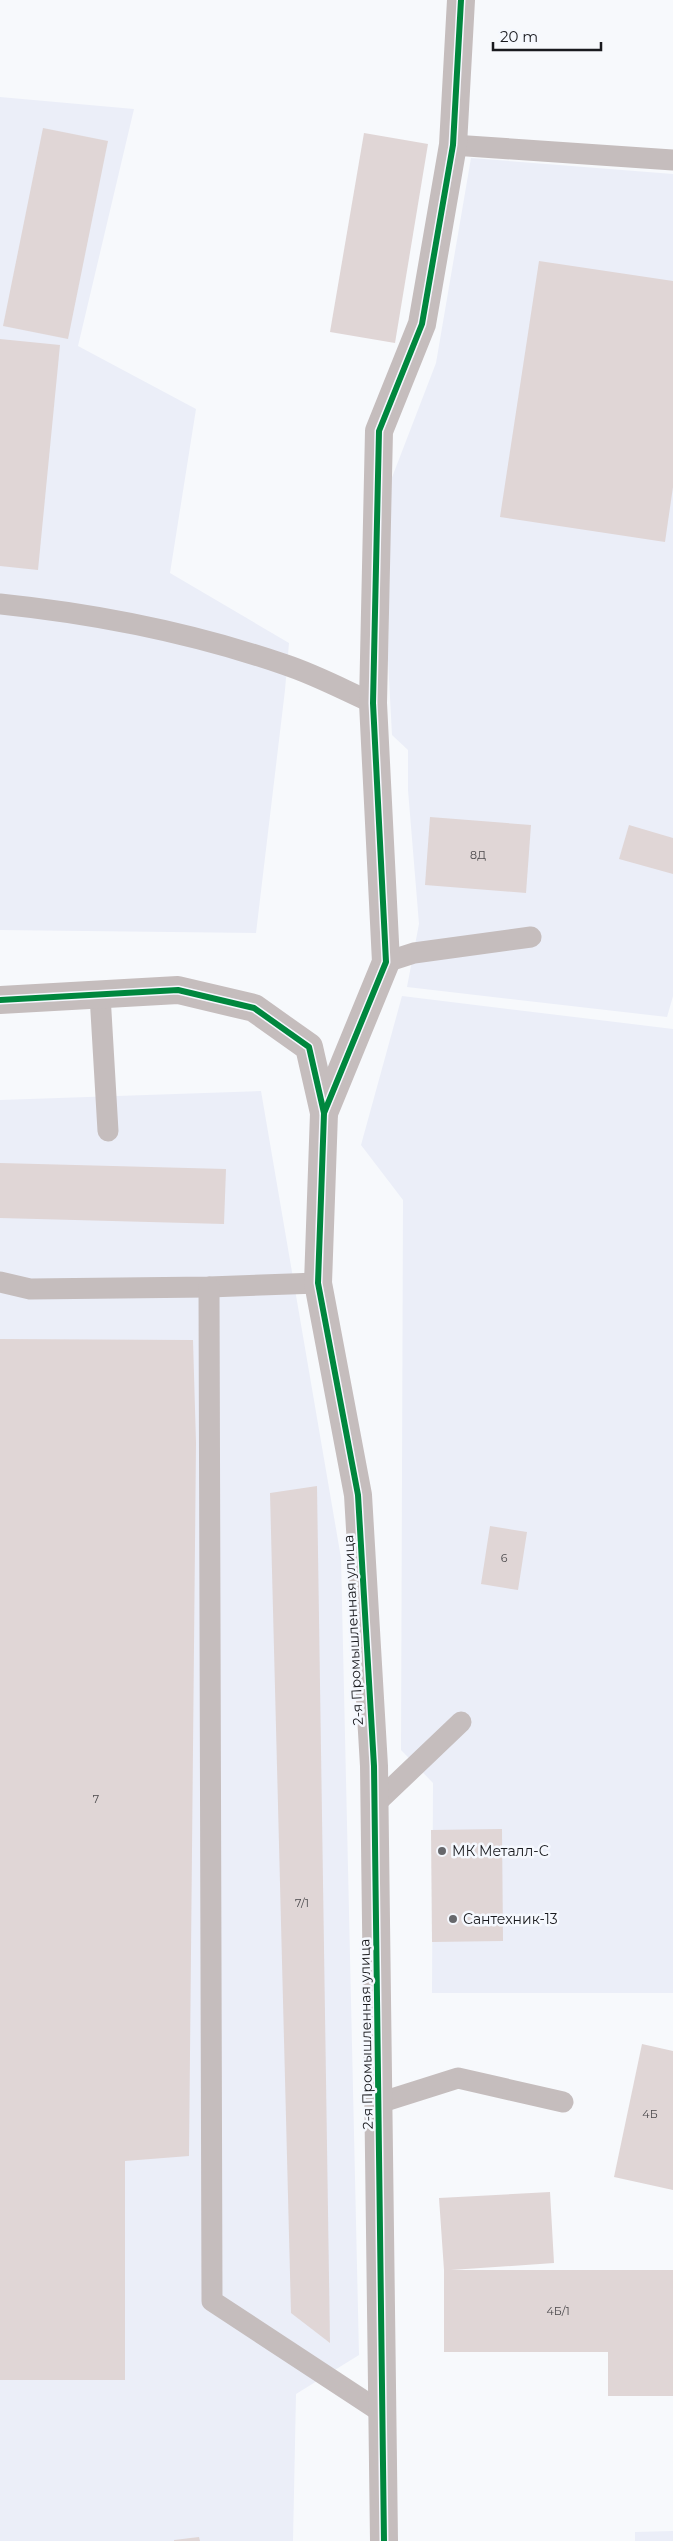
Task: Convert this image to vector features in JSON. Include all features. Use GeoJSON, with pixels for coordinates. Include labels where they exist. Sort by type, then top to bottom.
{"type":"FeatureCollection","features":[{"type":"Feature","properties":{"kind":"street"},"geometry":{"type":"LineString","coordinates":[[324,1112],[386,962],[373,703],[378,431],[422,324],[453,145],[461,0]]}},
{"type":"Feature","properties":{"kind":"street","name":"2-я Промышленная улица"},"geometry":{"type":"LineString","coordinates":[[0,1000],[178,990],[254,1008],[309,1047],[324,1112],[318,1282],[358,1495],[374,1805],[384,2414],[384,2541]]}},
{"type":"Feature","properties":{"kind":"lane"},"geometry":{"type":"LineString","coordinates":[[453,145],[673,160]]}},
{"type":"Feature","properties":{"kind":"lane"},"geometry":{"type":"LineString","coordinates":[[0,604],[53,610],[169,631],[287,665],[373,703]]}},
{"type":"Feature","properties":{"kind":"lane"},"geometry":{"type":"LineString","coordinates":[[386,962],[414,953],[531,936]]}},
{"type":"Feature","properties":{"kind":"lane"},"geometry":{"type":"LineString","coordinates":[[100,995],[108,1131]]}},
{"type":"Feature","properties":{"kind":"lane"},"geometry":{"type":"LineString","coordinates":[[0,1282],[30,1289],[209,1287],[318,1282]]}},
{"type":"Feature","properties":{"kind":"lane"},"geometry":{"type":"LineString","coordinates":[[209,1287],[212,2301],[384,2414]]}},
{"type":"Feature","properties":{"kind":"lane"},"geometry":{"type":"LineString","coordinates":[[374,1805],[461,1722]]}},
{"type":"Feature","properties":{"kind":"lane"},"geometry":{"type":"LineString","coordinates":[[379,2103],[458,2078],[563,2102]]}},
{"type":"Feature","properties":{"kind":"shaded area"},"geometry":{"type":"Polygon","coordinates":[[[0,97],[134,109],[78,346],[196,409],[170,573],[289,643],[256,933],[0,930],[0,97]]]}},
{"type":"Feature","properties":{"kind":"shaded area"},"geometry":{"type":"Polygon","coordinates":[[[471,158],[673,174],[673,996],[667,1017],[407,987],[419,924],[408,790],[408,750],[392,735],[388,660],[391,480],[436,363],[471,158]]]}},
{"type":"Feature","properties":{"kind":"shaded area"},"geometry":{"type":"Polygon","coordinates":[[[402,996],[673,1029],[673,1993],[432,1993],[433,1783],[401,1750],[403,1200],[361,1145],[402,996]]]}},
{"type":"Feature","properties":{"kind":"shaded area"},"geometry":{"type":"Polygon","coordinates":[[[261,1091],[341,1558],[359,2355],[296,2394],[293,2541],[0,2541],[0,1100],[261,1091]]]}},
{"type":"Feature","properties":{"kind":"shaded area"},"geometry":{"type":"Polygon","coordinates":[[[673,2531],[673,2541],[635,2541],[635,2532],[673,2531]]]}},
{"type":"Feature","properties":{"kind":"building"},"geometry":{"type":"Polygon","coordinates":[[[43,128],[108,141],[68,339],[3,326],[43,128]]]}},
{"type":"Feature","properties":{"kind":"building"},"geometry":{"type":"Polygon","coordinates":[[[364,133],[428,144],[395,343],[330,332],[364,133]]]}},
{"type":"Feature","properties":{"kind":"building"},"geometry":{"type":"Polygon","coordinates":[[[539,261],[673,281],[673,487],[665,542],[500,517],[539,261]]]}},
{"type":"Feature","properties":{"kind":"building"},"geometry":{"type":"Polygon","coordinates":[[[0,339],[60,345],[38,570],[0,566],[0,339]]]}},
{"type":"Feature","properties":{"kind":"building"},"geometry":{"type":"Polygon","coordinates":[[[430,817],[531,825],[526,893],[425,885],[430,817]]]}},
{"type":"Feature","properties":{"kind":"building"},"geometry":{"type":"Polygon","coordinates":[[[629,825],[673,838],[673,874],[619,859],[629,825]]]}},
{"type":"Feature","properties":{"kind":"building"},"geometry":{"type":"Polygon","coordinates":[[[0,1163],[226,1169],[224,1224],[0,1218],[0,1163]]]}},
{"type":"Feature","properties":{"kind":"building"},"geometry":{"type":"Polygon","coordinates":[[[0,1339],[193,1340],[196,1443],[189,2156],[125,2161],[125,2380],[0,2380],[0,1339]]]}},
{"type":"Feature","properties":{"kind":"building"},"geometry":{"type":"Polygon","coordinates":[[[317,1486],[330,2343],[291,2313],[270,1493],[317,1486]]]}},
{"type":"Feature","properties":{"kind":"building"},"geometry":{"type":"Polygon","coordinates":[[[490,1526],[527,1532],[518,1590],[481,1584],[490,1526]]]}},
{"type":"Feature","properties":{"kind":"building"},"geometry":{"type":"Polygon","coordinates":[[[502,1829],[503,1941],[432,1942],[431,1830],[502,1829]]]}},
{"type":"Feature","properties":{"kind":"building"},"geometry":{"type":"Polygon","coordinates":[[[642,2044],[673,2051],[673,2190],[614,2177],[642,2044]]]}},
{"type":"Feature","properties":{"kind":"building"},"geometry":{"type":"Polygon","coordinates":[[[550,2192],[554,2263],[451,2270],[673,2270],[673,2396],[608,2396],[608,2352],[444,2352],[444,2270],[439,2198],[550,2192]]]}},
{"type":"Feature","properties":{"kind":"building"},"geometry":{"type":"Polygon","coordinates":[[[199,2537],[200,2541],[174,2541],[174,2540],[199,2537]]]}},
{"type":"Feature","properties":{"kind":"cycle path"},"geometry":{"type":"LineString","coordinates":[[324,1113],[386,962],[373,703],[379,431],[422,324],[453,145],[461,0]]}},
{"type":"Feature","properties":{"kind":"cycle path"},"geometry":{"type":"LineString","coordinates":[[0,1000],[178,990],[254,1008],[309,1047],[324,1113],[318,1283],[358,1495],[374,1766],[384,2541]]}},
{"type":"Feature","properties":{"kind":"place","name":"МК Металл-С"},"geometry":{"type":"Point","coordinates":[442,1851]}},
{"type":"Feature","properties":{"kind":"place","name":"Сантехник-13"},"geometry":{"type":"Point","coordinates":[453,1919]}}]}
